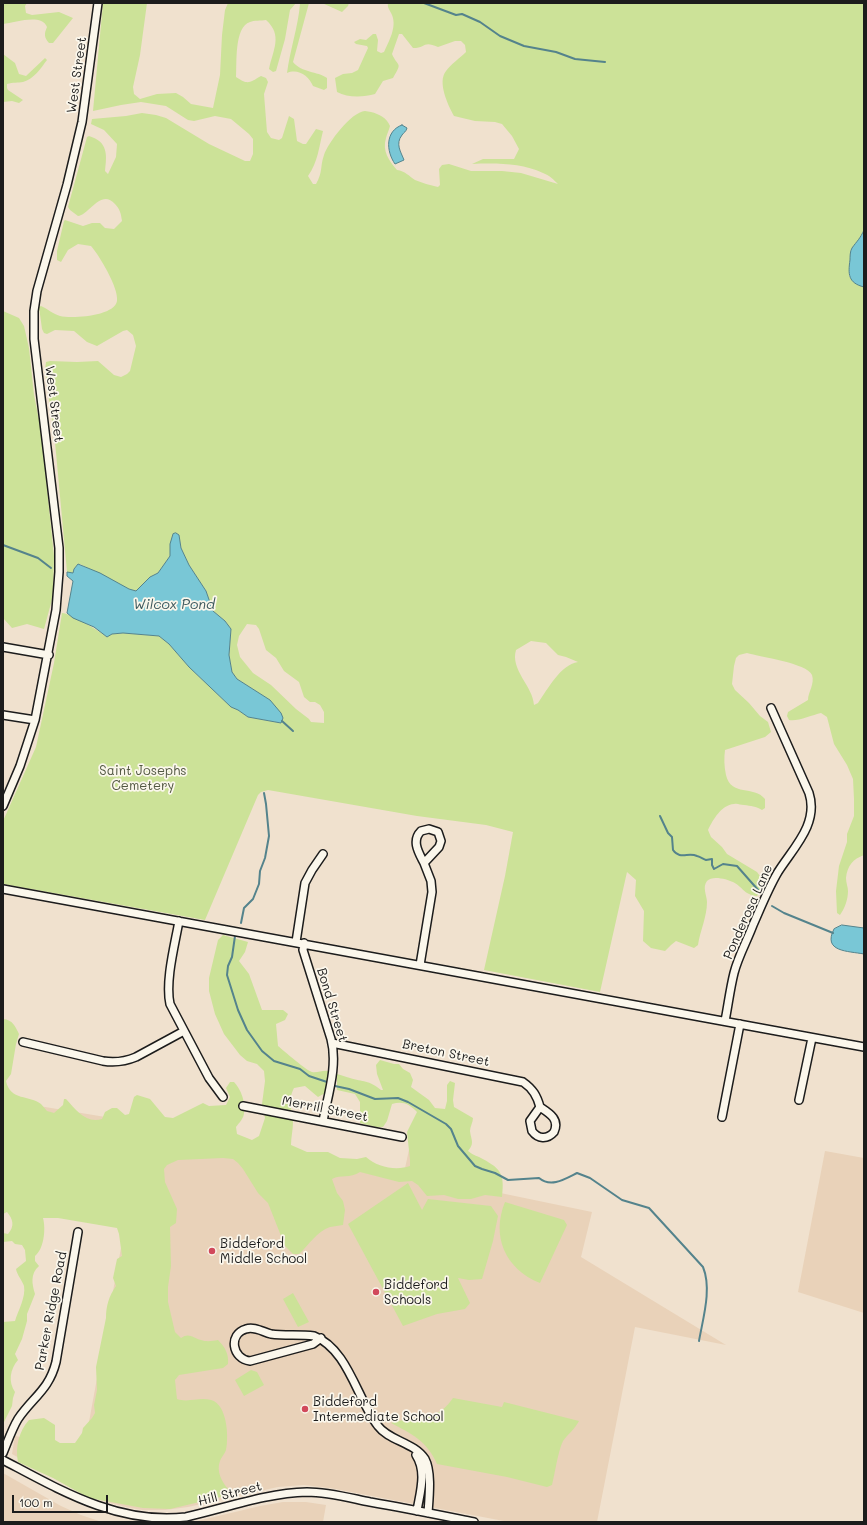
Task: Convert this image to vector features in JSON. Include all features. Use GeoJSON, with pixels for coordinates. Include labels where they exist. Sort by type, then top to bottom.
{"type":"FeatureCollection","features":[{"type":"Feature","properties":{"kind":"street","name":"West Street"},"geometry":{"type":"LineString","coordinates":[[3,806],[20,766],[35,720],[57,599],[59,554],[34,339],[34,310],[39,280],[67,185],[82,122],[98,3]]}},
{"type":"Feature","properties":{"kind":"street"},"geometry":{"type":"LineString","coordinates":[[3,647],[48,655]]}},
{"type":"Feature","properties":{"kind":"street","name":"Ponderosa Lane"},"geometry":{"type":"LineString","coordinates":[[725,1022],[734,973],[740,957],[773,880],[802,837],[810,818],[811,803],[809,793],[772,708]]}},
{"type":"Feature","properties":{"kind":"street"},"geometry":{"type":"LineString","coordinates":[[3,715],[35,720]]}},
{"type":"Feature","properties":{"kind":"street"},"geometry":{"type":"LineString","coordinates":[[420,965],[432,895],[431,881],[418,849],[417,837],[421,831],[434,830],[440,835],[441,843],[424,863]]}},
{"type":"Feature","properties":{"kind":"street"},"geometry":{"type":"LineString","coordinates":[[296,942],[305,883],[323,854]]}},
{"type":"Feature","properties":{"kind":"street"},"geometry":{"type":"LineString","coordinates":[[6,889],[864,1047]]}},
{"type":"Feature","properties":{"kind":"street"},"geometry":{"type":"LineString","coordinates":[[179,921],[168,994],[172,1009],[212,1084],[223,1097]]}},
{"type":"Feature","properties":{"kind":"street","name":"Bond Street"},"geometry":{"type":"LineString","coordinates":[[304,943],[303,950],[334,1053],[333,1070],[323,1120]]}},
{"type":"Feature","properties":{"kind":"street"},"geometry":{"type":"LineString","coordinates":[[722,1117],[740,1024]]}},
{"type":"Feature","properties":{"kind":"street"},"geometry":{"type":"LineString","coordinates":[[23,1042],[116,1063],[136,1057],[184,1031]]}},
{"type":"Feature","properties":{"kind":"street"},"geometry":{"type":"LineString","coordinates":[[799,1100],[812,1038]]}},
{"type":"Feature","properties":{"kind":"street","name":"Breton Street"},"geometry":{"type":"LineString","coordinates":[[332,1043],[523,1082],[532,1088],[536,1094],[540,1107]]}},
{"type":"Feature","properties":{"kind":"street","name":"Merrill Street"},"geometry":{"type":"LineString","coordinates":[[243,1106],[323,1120],[402,1137]]}},
{"type":"Feature","properties":{"kind":"street","name":"Parker Ridge Road"},"geometry":{"type":"LineString","coordinates":[[3,1453],[18,1419],[46,1387],[52,1376],[78,1232]]}},
{"type":"Feature","properties":{"kind":"street"},"geometry":{"type":"LineString","coordinates":[[321,1338],[312,1344],[250,1361],[244,1360],[239,1356],[234,1344],[238,1334],[250,1328],[271,1334],[308,1335],[321,1338],[337,1354],[378,1426],[386,1433],[420,1454],[428,1465],[428,1513]]}},
{"type":"Feature","properties":{"kind":"street"},"geometry":{"type":"LineString","coordinates":[[412,1448],[421,1462],[422,1470],[417,1511]]}},
{"type":"Feature","properties":{"kind":"street","name":"Hill Street"},"geometry":{"type":"LineString","coordinates":[[3,1460],[90,1505],[111,1513],[140,1519],[186,1517],[279,1494],[299,1492],[327,1494],[474,1522]]}},
{"type":"Feature","properties":{"kind":"shaded area","name":"Biddeford Schools"},"geometry":{"type":"Polygon","coordinates":[[[21,1103],[232,1138],[404,1173],[410,1145],[433,1179],[592,1212],[581,1257],[726,1345],[635,1327],[597,1522],[509,1522],[330,1488],[304,1485],[278,1487],[188,1507],[165,1510],[142,1510],[99,1500],[82,1493],[12,1454],[15,1436],[84,1449],[125,1226],[21,1103]]]}},
{"type":"Feature","properties":{"kind":"shaded area"},"geometry":{"type":"Polygon","coordinates":[[[825,1151],[864,1158],[864,1313],[798,1292],[825,1151]]]}},
{"type":"Feature","properties":{"kind":"shaded area"},"geometry":{"type":"Polygon","coordinates":[[[3,1473],[61,1506],[102,1522],[3,1522],[3,1473]]]}},
{"type":"Feature","properties":{"kind":"shaded area"},"geometry":{"type":"Polygon","coordinates":[[[283,1502],[306,1502],[326,1505],[323,1522],[193,1522],[260,1506],[283,1502]]]}},
{"type":"Feature","properties":{"kind":"green space"},"geometry":{"type":"Polygon","coordinates":[[[3,3],[27,3],[25,6],[26,13],[32,15],[59,12],[73,18],[53,43],[49,43],[45,35],[47,27],[39,20],[27,20],[3,24],[3,3]]]}},
{"type":"Feature","properties":{"kind":"green space","name":"Saint Josephs Cemetery"},"geometry":{"type":"Polygon","coordinates":[[[103,3],[147,3],[140,55],[133,87],[134,94],[140,99],[157,94],[176,93],[191,104],[213,108],[220,75],[222,35],[225,10],[228,3],[296,3],[290,10],[285,39],[276,71],[273,72],[269,69],[275,43],[274,31],[266,20],[253,21],[245,25],[241,31],[237,46],[236,77],[246,82],[251,82],[261,76],[266,78],[268,82],[264,94],[267,132],[271,138],[279,140],[282,138],[289,116],[294,119],[297,141],[303,144],[306,144],[316,129],[323,131],[316,160],[308,176],[313,184],[316,184],[318,180],[324,155],[330,143],[347,122],[359,113],[365,111],[377,114],[387,121],[390,126],[385,147],[389,159],[397,170],[405,173],[415,180],[438,187],[440,185],[439,169],[442,165],[449,164],[471,171],[502,171],[521,173],[558,184],[545,174],[526,167],[499,164],[472,164],[483,159],[514,159],[519,149],[512,136],[502,124],[495,122],[475,121],[454,116],[444,94],[443,81],[448,68],[466,52],[465,45],[461,41],[455,41],[438,47],[427,44],[413,48],[402,34],[399,34],[392,54],[399,67],[398,69],[393,78],[383,81],[375,94],[366,96],[346,95],[337,92],[335,78],[358,70],[368,48],[367,46],[356,44],[354,42],[360,39],[366,40],[373,34],[376,34],[378,40],[377,51],[381,53],[384,52],[392,34],[394,24],[392,15],[388,8],[388,3],[864,3],[864,230],[858,242],[851,249],[849,276],[864,287],[864,855],[854,861],[849,867],[846,878],[848,889],[847,897],[845,906],[840,915],[837,913],[836,891],[839,866],[847,842],[847,834],[854,816],[853,779],[847,765],[834,744],[827,717],[821,713],[800,719],[789,720],[787,716],[788,712],[808,700],[813,682],[812,675],[802,667],[747,653],[739,655],[736,658],[732,684],[735,690],[760,716],[768,722],[771,732],[765,737],[725,750],[725,768],[729,782],[733,786],[738,789],[755,792],[760,795],[765,799],[765,808],[762,810],[753,806],[738,804],[729,805],[721,810],[708,830],[711,837],[727,854],[757,872],[766,884],[757,896],[749,894],[730,881],[720,878],[709,879],[705,886],[707,908],[698,945],[694,948],[676,941],[665,951],[651,948],[643,941],[644,911],[635,896],[636,880],[627,872],[600,992],[484,970],[505,876],[513,832],[486,825],[417,816],[268,790],[261,792],[258,795],[205,920],[3,884],[3,821],[36,747],[54,663],[62,613],[78,619],[107,637],[112,634],[123,633],[159,636],[169,644],[189,667],[231,707],[248,717],[281,723],[270,700],[237,679],[232,672],[229,655],[231,629],[225,621],[213,611],[206,591],[189,565],[181,548],[179,535],[173,534],[170,556],[158,573],[150,577],[136,591],[129,589],[80,564],[78,564],[74,569],[73,573],[67,572],[55,442],[45,370],[46,362],[98,361],[114,375],[121,377],[130,371],[136,346],[133,335],[127,330],[97,346],[87,342],[74,331],[55,330],[47,334],[44,333],[42,329],[39,307],[41,306],[60,316],[83,317],[109,310],[117,301],[117,295],[112,280],[91,246],[78,244],[68,250],[61,262],[57,260],[57,251],[65,220],[83,226],[92,223],[100,223],[105,228],[114,229],[122,221],[118,208],[110,200],[105,199],[100,201],[82,215],[78,216],[68,207],[87,137],[89,136],[95,139],[103,145],[106,154],[105,171],[108,174],[116,157],[117,144],[104,130],[91,124],[92,119],[142,113],[156,115],[166,118],[209,144],[245,161],[250,161],[253,154],[253,139],[231,119],[215,116],[194,121],[188,120],[166,106],[141,102],[93,111],[103,3]],[[247,624],[239,636],[237,645],[240,657],[253,673],[271,685],[311,722],[324,723],[324,712],[320,705],[315,702],[310,702],[304,697],[299,682],[284,671],[276,658],[266,650],[259,629],[256,625],[247,624]],[[531,641],[516,650],[515,657],[519,671],[533,698],[534,705],[538,703],[560,673],[572,664],[578,662],[558,655],[546,643],[531,641]]]}},
{"type":"Feature","properties":{"kind":"green space"},"geometry":{"type":"Polygon","coordinates":[[[298,3],[309,3],[293,62],[305,70],[327,78],[327,88],[324,90],[313,86],[306,76],[299,72],[287,73],[299,13],[300,4],[298,3]]]}},
{"type":"Feature","properties":{"kind":"green space"},"geometry":{"type":"Polygon","coordinates":[[[322,3],[349,3],[342,12],[322,3]]]}},
{"type":"Feature","properties":{"kind":"green space"},"geometry":{"type":"Polygon","coordinates":[[[3,54],[15,63],[19,74],[26,76],[45,58],[47,60],[37,73],[27,81],[7,84],[8,90],[23,100],[19,103],[12,101],[3,102],[3,54]]]}},
{"type":"Feature","properties":{"kind":"green space"},"geometry":{"type":"Polygon","coordinates":[[[3,311],[19,318],[24,326],[29,348],[34,395],[41,430],[54,556],[53,596],[44,629],[27,624],[12,628],[3,618],[3,311]]]}},
{"type":"Feature","properties":{"kind":"green space"},"geometry":{"type":"Polygon","coordinates":[[[223,935],[248,942],[245,952],[239,961],[249,974],[262,1010],[283,1010],[288,1014],[285,1020],[276,1024],[278,1046],[309,1071],[328,1071],[329,1079],[325,1093],[318,1097],[305,1086],[294,1088],[290,1101],[293,1122],[291,1145],[307,1152],[328,1152],[340,1158],[357,1159],[366,1157],[381,1166],[399,1168],[410,1166],[407,1132],[417,1112],[406,1104],[396,1103],[392,1104],[387,1121],[383,1127],[360,1123],[360,1102],[355,1094],[337,1090],[337,1074],[369,1083],[383,1090],[377,1074],[376,1065],[380,1060],[399,1064],[403,1069],[410,1073],[413,1080],[411,1087],[429,1100],[435,1108],[445,1109],[447,1101],[447,1085],[450,1081],[455,1083],[453,1100],[454,1107],[473,1118],[470,1131],[472,1144],[468,1151],[492,1164],[500,1172],[503,1182],[502,1197],[485,1195],[471,1199],[458,1199],[444,1195],[427,1196],[418,1185],[412,1181],[399,1182],[360,1172],[353,1175],[335,1178],[332,1179],[337,1193],[343,1201],[345,1210],[343,1225],[325,1229],[317,1235],[299,1254],[293,1254],[285,1246],[268,1203],[258,1193],[243,1169],[233,1159],[178,1160],[167,1165],[164,1169],[165,1182],[177,1209],[176,1223],[170,1227],[171,1266],[168,1287],[168,1302],[175,1332],[181,1338],[189,1335],[205,1341],[218,1340],[223,1345],[228,1357],[228,1364],[223,1368],[179,1375],[175,1380],[177,1399],[207,1399],[216,1403],[221,1408],[226,1421],[227,1444],[225,1453],[219,1465],[219,1472],[228,1489],[228,1494],[170,1509],[143,1508],[89,1498],[53,1478],[18,1462],[17,1451],[20,1434],[29,1420],[44,1418],[55,1425],[55,1440],[60,1443],[75,1443],[82,1433],[83,1428],[95,1413],[94,1405],[97,1390],[96,1367],[106,1318],[107,1305],[116,1286],[113,1278],[117,1259],[122,1256],[119,1234],[117,1228],[58,1218],[43,1218],[44,1238],[38,1253],[35,1256],[35,1261],[39,1266],[34,1272],[32,1279],[35,1294],[27,1314],[27,1321],[22,1339],[15,1354],[18,1360],[13,1367],[11,1384],[15,1392],[12,1406],[4,1422],[3,1432],[3,1322],[15,1321],[23,1299],[24,1290],[24,1286],[16,1269],[26,1261],[25,1250],[22,1245],[15,1244],[12,1241],[3,1242],[3,1233],[8,1234],[12,1228],[12,1223],[11,1217],[7,1212],[3,1214],[3,1019],[11,1022],[19,1034],[11,1074],[6,1081],[8,1087],[16,1095],[37,1101],[47,1111],[54,1113],[63,1105],[64,1099],[66,1099],[82,1115],[91,1120],[102,1119],[105,1112],[112,1108],[117,1108],[125,1115],[129,1114],[134,1097],[137,1095],[150,1099],[165,1117],[173,1118],[203,1103],[209,1106],[226,1105],[230,1097],[226,1088],[230,1082],[234,1082],[241,1092],[244,1101],[243,1117],[236,1127],[237,1134],[252,1140],[259,1136],[265,1118],[262,1104],[265,1081],[264,1071],[257,1064],[247,1061],[240,1055],[224,1034],[215,1014],[209,991],[209,978],[218,940],[223,935]]]}},
{"type":"Feature","properties":{"kind":"green space"},"geometry":{"type":"Polygon","coordinates":[[[408,1183],[422,1210],[428,1199],[491,1206],[498,1216],[493,1241],[482,1279],[469,1280],[458,1278],[470,1303],[465,1309],[437,1314],[403,1326],[348,1224],[408,1183]]]}},
{"type":"Feature","properties":{"kind":"green space"},"geometry":{"type":"Polygon","coordinates":[[[505,1202],[564,1220],[567,1225],[540,1283],[528,1277],[518,1269],[504,1250],[500,1227],[501,1215],[505,1202]]]}},
{"type":"Feature","properties":{"kind":"green space"},"geometry":{"type":"Polygon","coordinates":[[[293,1293],[309,1322],[298,1327],[283,1299],[293,1293]]]}},
{"type":"Feature","properties":{"kind":"green space"},"geometry":{"type":"Polygon","coordinates":[[[251,1370],[257,1372],[264,1385],[244,1396],[235,1380],[251,1370]]]}},
{"type":"Feature","properties":{"kind":"green space"},"geometry":{"type":"Polygon","coordinates":[[[453,1398],[502,1407],[504,1402],[579,1421],[561,1445],[552,1485],[547,1487],[507,1477],[437,1464],[429,1449],[424,1444],[391,1423],[437,1413],[442,1410],[453,1398]]]}},
{"type":"Feature","properties":{"kind":"water"},"geometry":{"type":"Polygon","coordinates":[[[402,125],[407,128],[399,142],[399,148],[404,160],[395,164],[390,153],[389,142],[392,132],[402,125]]]}},
{"type":"Feature","properties":{"kind":"water"},"geometry":{"type":"Polygon","coordinates":[[[864,230],[864,287],[852,280],[849,270],[851,249],[860,238],[864,230]]]}},
{"type":"Feature","properties":{"kind":"water","name":"Wilcox Pond"},"geometry":{"type":"Polygon","coordinates":[[[176,533],[179,535],[181,548],[189,565],[206,591],[213,611],[225,621],[231,629],[229,655],[232,672],[237,679],[270,700],[281,713],[283,718],[281,723],[248,717],[231,707],[189,667],[169,644],[159,636],[123,633],[112,634],[107,637],[94,627],[73,618],[67,613],[73,581],[67,576],[67,572],[73,573],[78,564],[136,591],[150,577],[158,573],[170,556],[170,544],[173,534],[176,533]]]}},
{"type":"Feature","properties":{"kind":"water"},"geometry":{"type":"Polygon","coordinates":[[[842,925],[864,928],[864,954],[844,951],[834,946],[831,942],[831,937],[834,929],[842,925]]]}},
{"type":"Feature","properties":{"kind":"waterway"},"geometry":{"type":"LineString","coordinates":[[424,3],[456,15],[462,14],[480,22],[500,36],[524,46],[556,52],[575,59],[605,62]]}},
{"type":"Feature","properties":{"kind":"waterway"},"geometry":{"type":"LineString","coordinates":[[3,545],[38,558],[51,568]]}},
{"type":"Feature","properties":{"kind":"waterway"},"geometry":{"type":"LineString","coordinates":[[282,721],[293,731]]}},
{"type":"Feature","properties":{"kind":"waterway"},"geometry":{"type":"LineString","coordinates":[[241,923],[244,908],[253,899],[259,884],[260,871],[265,858],[269,836],[264,793]]}},
{"type":"Feature","properties":{"kind":"waterway"},"geometry":{"type":"LineString","coordinates":[[660,816],[668,833],[672,837],[673,850],[678,855],[694,855],[706,860],[712,859],[714,869],[723,864],[737,866],[759,891]]}},
{"type":"Feature","properties":{"kind":"waterway"},"geometry":{"type":"LineString","coordinates":[[772,906],[784,913],[833,933]]}},
{"type":"Feature","properties":{"kind":"waterway"},"geometry":{"type":"LineString","coordinates":[[235,936],[232,957],[228,966],[227,975],[238,1010],[247,1030],[262,1051],[274,1061],[300,1069],[309,1076],[327,1082]]}},
{"type":"Feature","properties":{"kind":"waterway"},"geometry":{"type":"LineString","coordinates":[[335,1086],[349,1089],[375,1099],[398,1098],[408,1102],[446,1124],[451,1129],[458,1146],[475,1166],[495,1173],[508,1180],[539,1178],[548,1182],[558,1182],[577,1173],[590,1178],[622,1200],[649,1208],[703,1267],[706,1276],[707,1294],[699,1341]]}},
{"type":"Feature","properties":{"kind":"place","name":"Biddeford Middle School"},"geometry":{"type":"Point","coordinates":[212,1251]}},
{"type":"Feature","properties":{"kind":"place","name":"Biddeford Schools"},"geometry":{"type":"Point","coordinates":[376,1292]}},
{"type":"Feature","properties":{"kind":"place","name":"Biddeford Intermediate School"},"geometry":{"type":"Point","coordinates":[305,1409]}}]}
